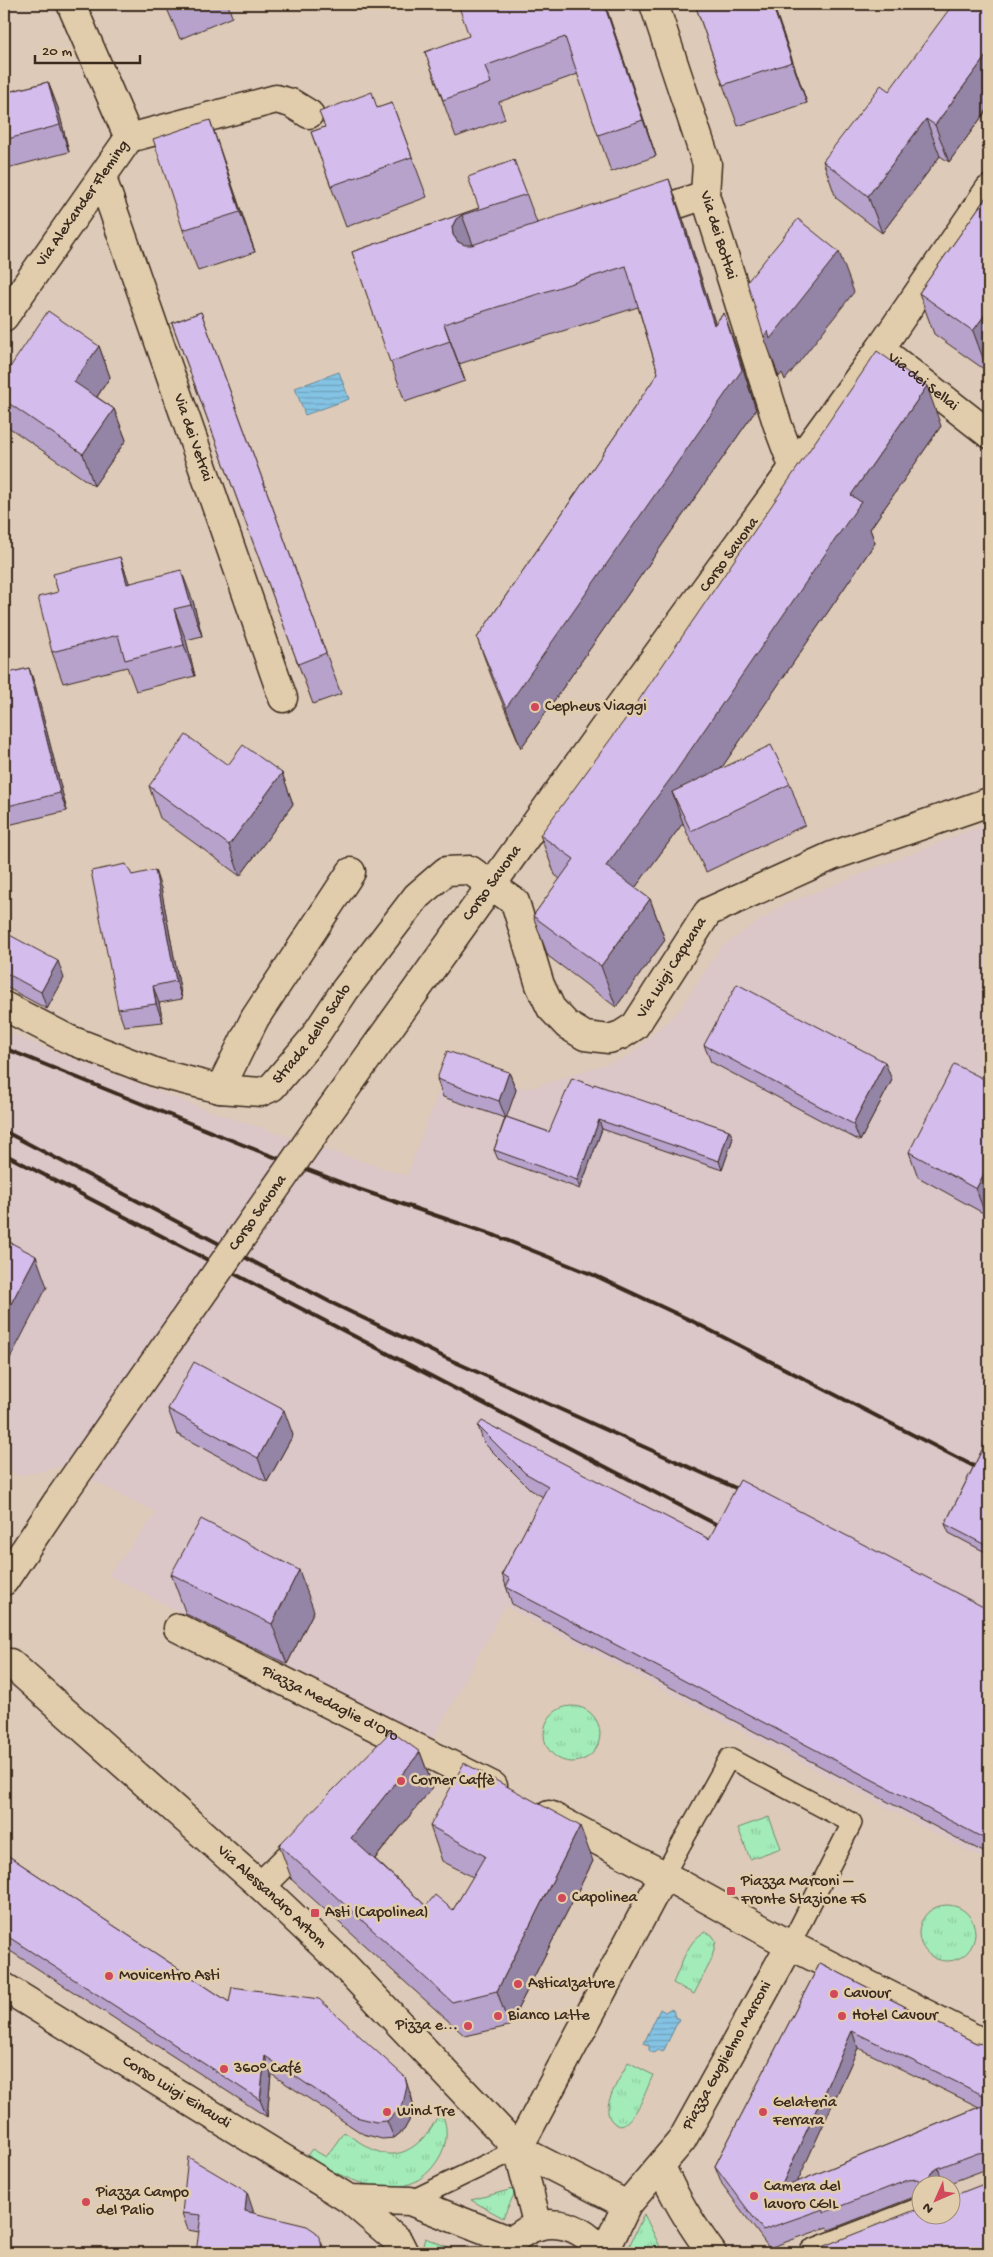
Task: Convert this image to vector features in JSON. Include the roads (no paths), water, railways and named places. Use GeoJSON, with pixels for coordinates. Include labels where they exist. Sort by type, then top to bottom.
{"type":"FeatureCollection","features":[{"type":"Feature","properties":{"kind":"street","name":"Via Alexander Fleming"},"geometry":{"type":"LineString","coordinates":[[4,317],[129,138],[71,4]]}},
{"type":"Feature","properties":{"kind":"street","name":"Via dei Bottai"},"geometry":{"type":"LineString","coordinates":[[654,4],[707,164],[705,195],[778,426],[794,466]]}},
{"type":"Feature","properties":{"kind":"street"},"geometry":{"type":"LineString","coordinates":[[129,138],[276,99],[291,103],[309,114]]}},
{"type":"Feature","properties":{"kind":"street","name":"Via dei Vetrai"},"geometry":{"type":"LineString","coordinates":[[102,178],[283,698]]}},
{"type":"Feature","properties":{"kind":"street","name":"Corso Savona"},"geometry":{"type":"LineString","coordinates":[[4,1581],[326,1116],[880,349],[989,190]]}},
{"type":"Feature","properties":{"kind":"street"},"geometry":{"type":"LineString","coordinates":[[621,223],[705,195]]}},
{"type":"Feature","properties":{"kind":"street","name":"Via dei Sellai"},"geometry":{"type":"LineString","coordinates":[[880,349],[989,434]]}},
{"type":"Feature","properties":{"kind":"street","name":"Via Luigi Capuana"},"geometry":{"type":"LineString","coordinates":[[493,884],[515,902],[540,985],[551,1008],[566,1025],[585,1036],[609,1039],[621,1035],[635,1026],[708,912],[832,856],[989,802]]}},
{"type":"Feature","properties":{"kind":"street","name":"Strada dello Scalo"},"geometry":{"type":"LineString","coordinates":[[4,1006],[68,1039],[148,1070],[220,1089],[261,1092],[272,1087],[312,1040],[345,990],[417,896],[446,872],[470,870],[493,884]]}},
{"type":"Feature","properties":{"kind":"street"},"geometry":{"type":"LineString","coordinates":[[220,1089],[255,1018],[351,872]]}},
{"type":"Feature","properties":{"kind":"street","name":"Piazza Medaglie d'Oro"},"geometry":{"type":"LineString","coordinates":[[178,1628],[406,1741],[386,1762]]}},
{"type":"Feature","properties":{"kind":"street","name":"Via Alessandro Artom"},"geometry":{"type":"LineString","coordinates":[[10,1663],[261,1886],[339,1960],[518,2149]]}},
{"type":"Feature","properties":{"kind":"street"},"geometry":{"type":"LineString","coordinates":[[406,1741],[664,1875],[790,1945],[989,2046]]}},
{"type":"Feature","properties":{"kind":"street"},"geometry":{"type":"LineString","coordinates":[[261,1886],[332,1816]]}},
{"type":"Feature","properties":{"kind":"street","name":"Piazza Guglielmo Marconi"},"geometry":{"type":"LineString","coordinates":[[518,2149],[664,1875]]}},
{"type":"Feature","properties":{"kind":"street","name":"Piazza Guglielmo Marconi"},"geometry":{"type":"LineString","coordinates":[[604,2253],[627,2205],[682,2140],[790,1945]]}},
{"type":"Feature","properties":{"kind":"street","name":"Corso Luigi Einaudi"},"geometry":{"type":"LineString","coordinates":[[4,1987],[349,2199],[398,2241],[404,2253]]}},
{"type":"Feature","properties":{"kind":"street"},"geometry":{"type":"LineString","coordinates":[[518,2149],[627,2205]]}},
{"type":"Feature","properties":{"kind":"street"},"geometry":{"type":"LineString","coordinates":[[518,2149],[538,2226]]}},
{"type":"Feature","properties":{"kind":"street"},"geometry":{"type":"LineString","coordinates":[[661,2166],[670,2187],[697,2233],[712,2253]]}},
{"type":"Feature","properties":{"kind":"street","name":"Corso Luigi Einaudi"},"geometry":{"type":"LineString","coordinates":[[349,2199],[410,2201],[506,2247],[524,2231],[538,2226],[558,2224],[576,2229],[592,2239],[604,2253]]}},
{"type":"Feature","properties":{"kind":"street"},"geometry":{"type":"LineString","coordinates":[[814,2253],[910,2216]]}},
{"type":"Feature","properties":{"kind":"lane","name":"Piazza Guglielmo Marconi"},"geometry":{"type":"LineString","coordinates":[[664,1875],[728,1758],[852,1823],[790,1945]]}},
{"type":"Feature","properties":{"kind":"lane"},"geometry":{"type":"LineString","coordinates":[[410,2201],[518,2149]]}},
{"type":"Feature","properties":{"kind":"water"},"geometry":{"type":"Polygon","coordinates":[[[339,372],[349,399],[305,415],[295,388],[339,372]]]}},
{"type":"Feature","properties":{"kind":"water"},"geometry":{"type":"Polygon","coordinates":[[[660,2009],[665,2012],[670,2009],[673,2010],[675,2017],[679,2019],[663,2052],[658,2050],[653,2053],[649,2050],[649,2045],[644,2043],[660,2009]]]}},
{"type":"Feature","properties":{"kind":"railway"},"geometry":{"type":"LineString","coordinates":[[4,1048],[246,1146],[358,1189],[496,1236],[596,1276],[692,1321],[989,1474]]}},
{"type":"Feature","properties":{"kind":"railway"},"geometry":{"type":"LineString","coordinates":[[4,1131],[332,1303],[446,1358],[749,1494]]}},
{"type":"Feature","properties":{"kind":"railway"},"geometry":{"type":"LineString","coordinates":[[4,1154],[729,1531]]}},
{"type":"Feature","properties":{"kind":"place","name":"Cepheus Viaggi"},"geometry":{"type":"Point","coordinates":[535,707]}},
{"type":"Feature","properties":{"kind":"place","name":"Corner Caffè"},"geometry":{"type":"Point","coordinates":[401,1781]}},
{"type":"Feature","properties":{"kind":"place","name":"Piazza Marconi – Fronte Stazione FS"},"geometry":{"type":"Point","coordinates":[731,1891]}},
{"type":"Feature","properties":{"kind":"place","name":"Capolinea"},"geometry":{"type":"Point","coordinates":[562,1898]}},
{"type":"Feature","properties":{"kind":"place","name":"Asti (Capolinea)"},"geometry":{"type":"Point","coordinates":[315,1913]}},
{"type":"Feature","properties":{"kind":"place","name":"Movicentro Asti"},"geometry":{"type":"Point","coordinates":[109,1976]}},
{"type":"Feature","properties":{"kind":"place","name":"Asticalzature"},"geometry":{"type":"Point","coordinates":[518,1984]}},
{"type":"Feature","properties":{"kind":"place","name":"Cavour"},"geometry":{"type":"Point","coordinates":[834,1994]}},
{"type":"Feature","properties":{"kind":"place","name":"Bianco Latte"},"geometry":{"type":"Point","coordinates":[498,2016]}},
{"type":"Feature","properties":{"kind":"place","name":"Hotel Cavour"},"geometry":{"type":"Point","coordinates":[842,2016]}},
{"type":"Feature","properties":{"kind":"place","name":"Pizza e..."},"geometry":{"type":"Point","coordinates":[468,2026]}},
{"type":"Feature","properties":{"kind":"place","name":"360° Café"},"geometry":{"type":"Point","coordinates":[224,2069]}},
{"type":"Feature","properties":{"kind":"place","name":"Wind Tre"},"geometry":{"type":"Point","coordinates":[387,2112]}},
{"type":"Feature","properties":{"kind":"place","name":"Gelateria Ferrara"},"geometry":{"type":"Point","coordinates":[763,2112]}},
{"type":"Feature","properties":{"kind":"place","name":"Camera del lavoro CGIL"},"geometry":{"type":"Point","coordinates":[754,2196]}},
{"type":"Feature","properties":{"kind":"place","name":"Piazza Campo del Palio"},"geometry":{"type":"Point","coordinates":[86,2202]}}]}
